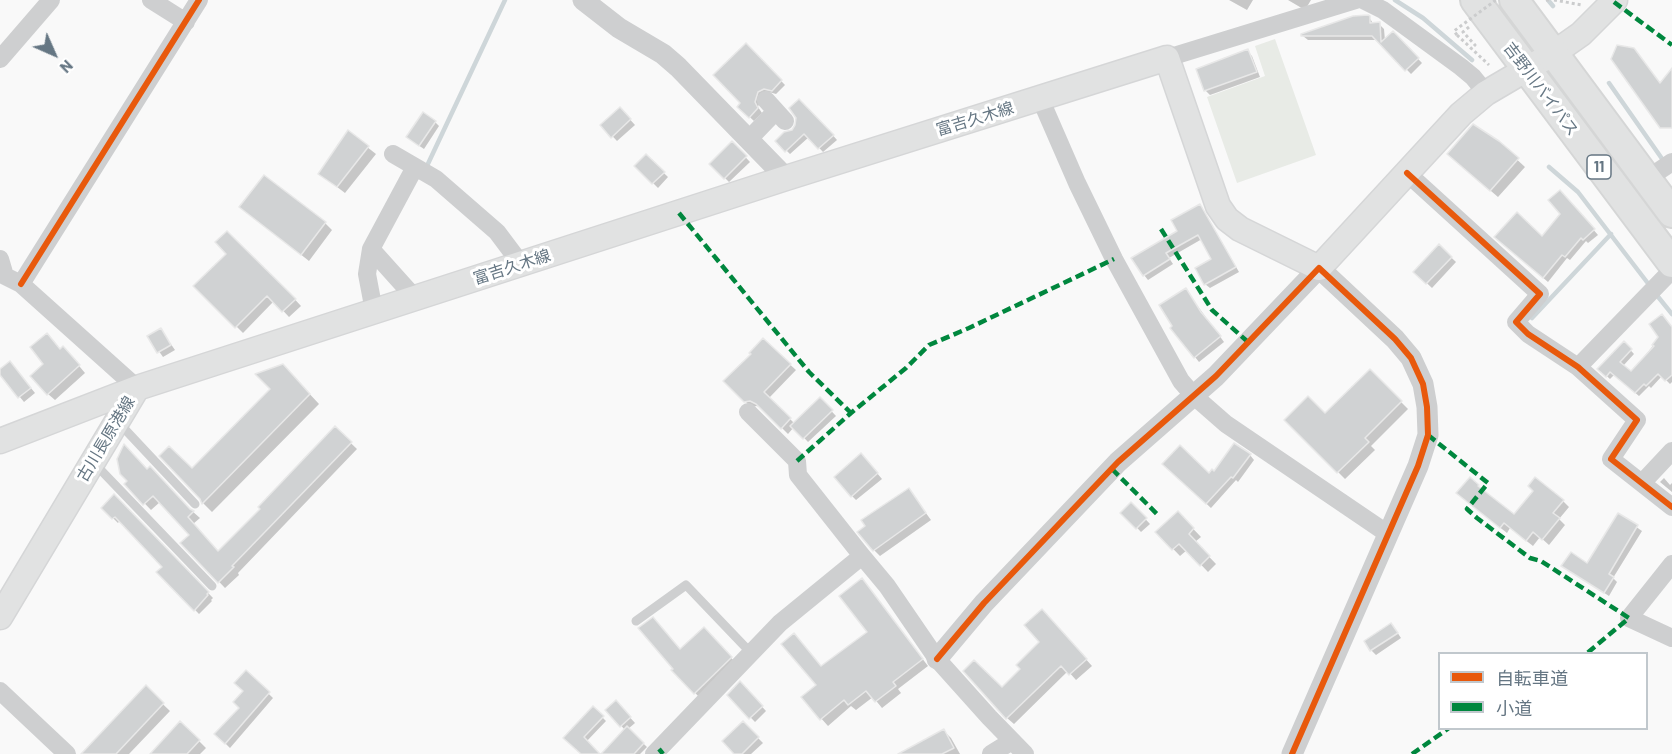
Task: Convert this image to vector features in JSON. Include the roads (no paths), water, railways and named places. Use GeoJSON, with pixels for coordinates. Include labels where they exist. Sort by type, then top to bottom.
{"type":"FeatureCollection","features":[{"type":"Feature","properties":{"kind":"highway","name":"吉野川バイパス"},"geometry":{"type":"LineString","coordinates":[[1514,0],[1554,53],[1660,170],[1672,213]]}},
{"type":"Feature","properties":{"kind":"highway","name":"吉野川バイパス"},"geometry":{"type":"LineString","coordinates":[[1473,13],[1526,70],[1672,263]]}},
{"type":"Feature","properties":{"kind":"main road"},"geometry":{"type":"LineString","coordinates":[[1167,58],[1218,206],[1227,219],[1240,229],[1318,267],[1461,114],[1486,93],[1554,53],[1581,34],[1615,0]]}},
{"type":"Feature","properties":{"kind":"main road","name":"富吉久木線"},"geometry":{"type":"LineString","coordinates":[[137,388],[786,178],[1167,58]]}},
{"type":"Feature","properties":{"kind":"main road","name":"古川長原港線"},"geometry":{"type":"LineString","coordinates":[[0,617],[137,388]]}},
{"type":"Feature","properties":{"kind":"main road","name":"古川長原港線"},"geometry":{"type":"LineString","coordinates":[[0,441],[137,388]]}},
{"type":"Feature","properties":{"kind":"street"},"geometry":{"type":"LineString","coordinates":[[0,59],[51,0]]}},
{"type":"Feature","properties":{"kind":"street"},"geometry":{"type":"LineString","coordinates":[[151,0],[186,22]]}},
{"type":"Feature","properties":{"kind":"street"},"geometry":{"type":"LineString","coordinates":[[21,284],[199,0]]}},
{"type":"Feature","properties":{"kind":"street"},"geometry":{"type":"LineString","coordinates":[[583,0],[619,28],[663,54],[678,67],[786,178]]}},
{"type":"Feature","properties":{"kind":"street"},"geometry":{"type":"LineString","coordinates":[[1167,58],[1356,0]]}},
{"type":"Feature","properties":{"kind":"street"},"geometry":{"type":"LineString","coordinates":[[1363,0],[1383,10],[1461,67],[1486,93]]}},
{"type":"Feature","properties":{"kind":"street"},"geometry":{"type":"LineString","coordinates":[[1040,98],[1077,183],[1114,259],[1181,381],[1194,396],[1226,424],[1388,534]]}},
{"type":"Feature","properties":{"kind":"street"},"geometry":{"type":"LineString","coordinates":[[749,139],[775,111]]}},
{"type":"Feature","properties":{"kind":"street"},"geometry":{"type":"LineString","coordinates":[[393,153],[436,179],[497,232],[521,264]]}},
{"type":"Feature","properties":{"kind":"street"},"geometry":{"type":"LineString","coordinates":[[374,311],[367,274],[371,249],[416,167]]}},
{"type":"Feature","properties":{"kind":"street"},"geometry":{"type":"LineString","coordinates":[[1407,173],[1540,294],[1516,322],[1528,334],[1578,368],[1637,420],[1611,459],[1672,507]]}},
{"type":"Feature","properties":{"kind":"street"},"geometry":{"type":"LineString","coordinates":[[371,249],[415,298]]}},
{"type":"Feature","properties":{"kind":"street"},"geometry":{"type":"LineString","coordinates":[[1,266],[5,276],[21,284],[137,388]]}},
{"type":"Feature","properties":{"kind":"street"},"geometry":{"type":"LineString","coordinates":[[937,658],[984,603],[1118,462],[1215,376],[1318,267],[1395,339],[1411,358],[1422,384],[1427,407],[1428,435],[1418,466],[1292,754]]}},
{"type":"Feature","properties":{"kind":"street"},"geometry":{"type":"LineString","coordinates":[[1578,368],[1672,270]]}},
{"type":"Feature","properties":{"kind":"street"},"geometry":{"type":"LineString","coordinates":[[748,412],[797,461],[798,475],[887,586],[937,658],[1025,754]]}},
{"type":"Feature","properties":{"kind":"street"},"geometry":{"type":"LineString","coordinates":[[1642,483],[1672,451]]}},
{"type":"Feature","properties":{"kind":"street"},"geometry":{"type":"LineString","coordinates":[[654,754],[780,623],[862,556]]}},
{"type":"Feature","properties":{"kind":"street"},"geometry":{"type":"LineString","coordinates":[[1672,564],[1629,618],[1672,638]]}},
{"type":"Feature","properties":{"kind":"street"},"geometry":{"type":"LineString","coordinates":[[0,691],[67,754]]}},
{"type":"Feature","properties":{"kind":"street"},"geometry":{"type":"LineString","coordinates":[[991,754],[1012,741]]}},
{"type":"Feature","properties":{"kind":"lane"},"geometry":{"type":"LineString","coordinates":[[117,421],[195,504]]}},
{"type":"Feature","properties":{"kind":"lane"},"geometry":{"type":"LineString","coordinates":[[93,462],[212,586]]}},
{"type":"Feature","properties":{"kind":"lane"},"geometry":{"type":"LineString","coordinates":[[636,621],[686,585],[751,653]]}},
{"type":"Feature","properties":{"kind":"waterway"},"geometry":{"type":"LineString","coordinates":[[426,168],[505,0]]}},
{"type":"Feature","properties":{"kind":"waterway"},"geometry":{"type":"LineString","coordinates":[[1395,0],[1423,18],[1472,60]]}},
{"type":"Feature","properties":{"kind":"waterway"},"geometry":{"type":"LineString","coordinates":[[1548,0],[1553,6]]}},
{"type":"Feature","properties":{"kind":"waterway"},"geometry":{"type":"LineString","coordinates":[[1609,83],[1665,163]]}},
{"type":"Feature","properties":{"kind":"waterway"},"geometry":{"type":"LineString","coordinates":[[1549,167],[1578,192],[1650,286]]}},
{"type":"Feature","properties":{"kind":"waterway"},"geometry":{"type":"LineString","coordinates":[[1532,318],[1611,234]]}},
{"type":"Feature","properties":{"kind":"waterway"},"geometry":{"type":"LineString","coordinates":[[1655,293],[1672,314]]}}]}
